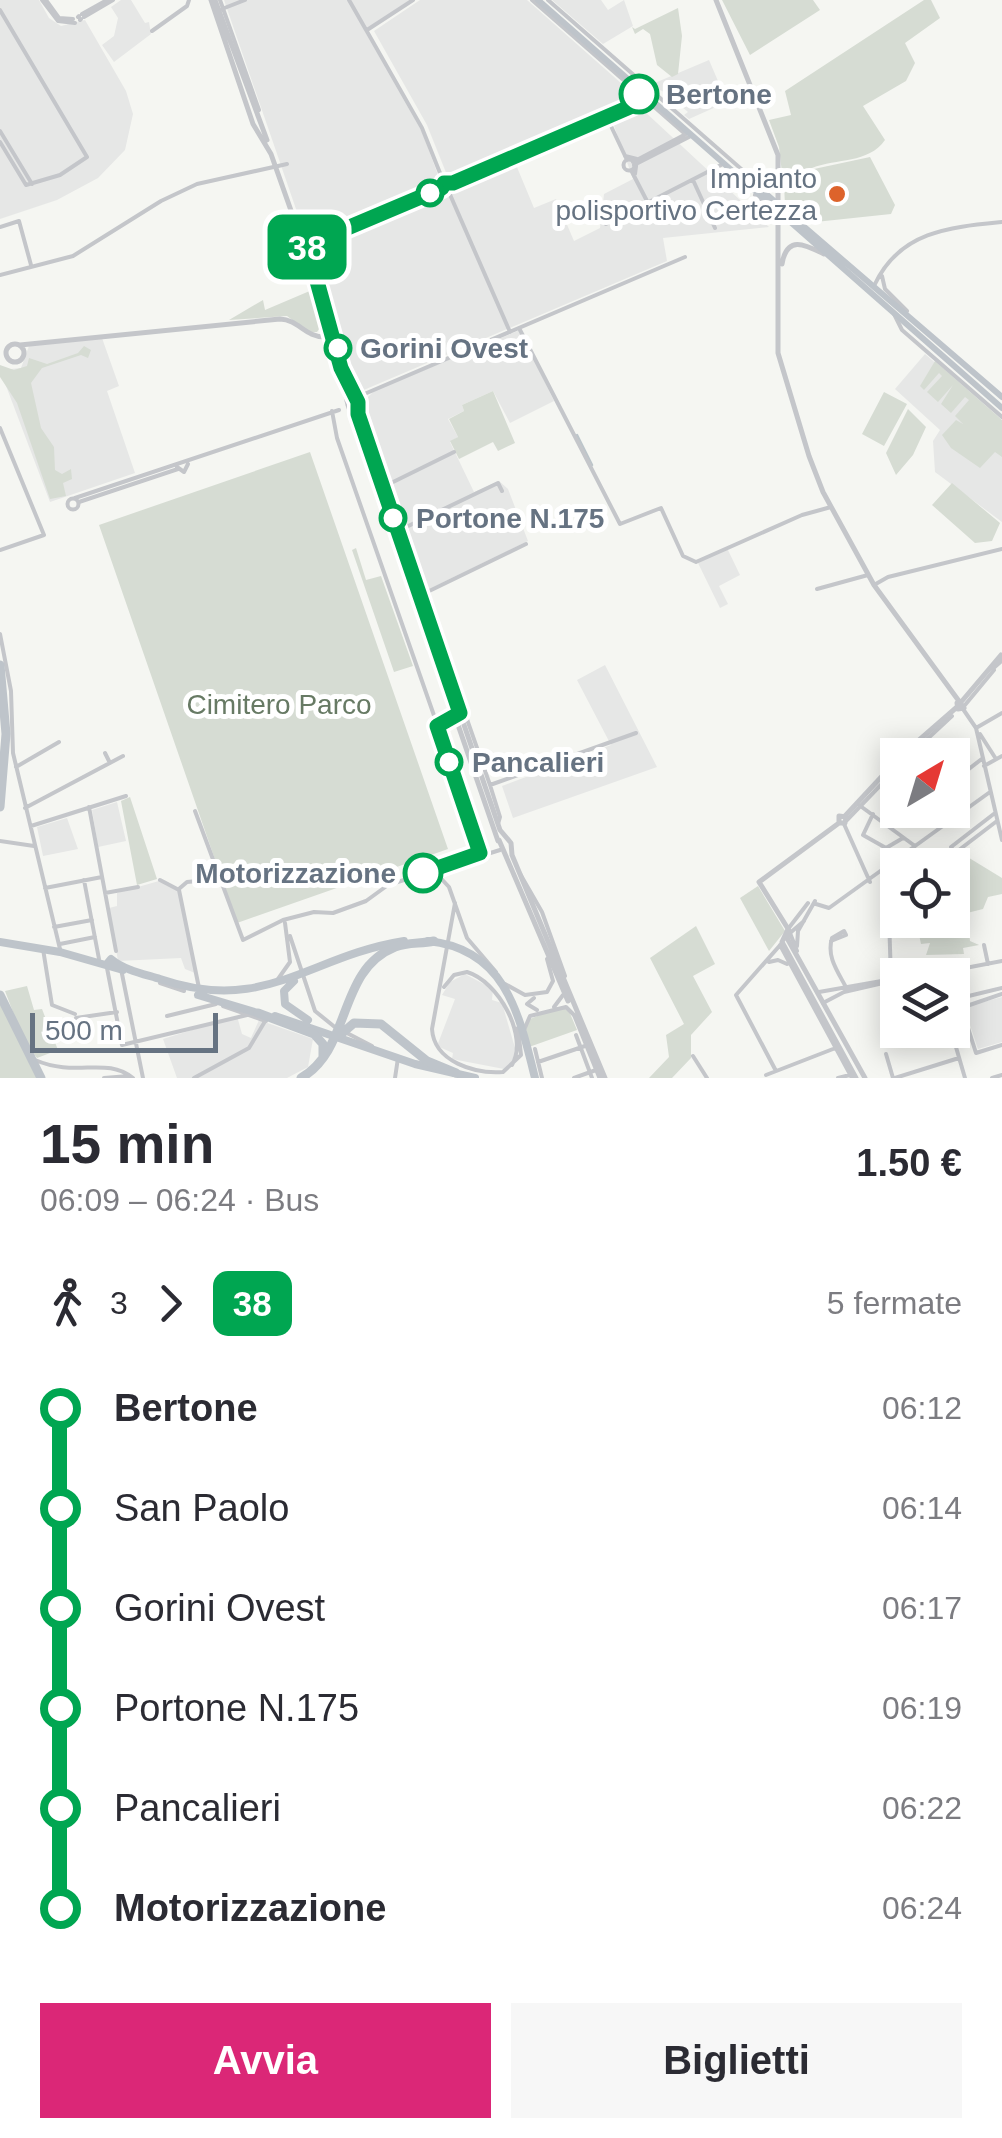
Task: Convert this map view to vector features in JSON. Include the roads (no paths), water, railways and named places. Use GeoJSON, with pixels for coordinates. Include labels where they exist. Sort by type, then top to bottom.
{"type":"FeatureCollection","features":[{"type":"Feature","properties":{"kind":"highway"},"geometry":{"type":"LineString","coordinates":[[0,665],[6,734],[0,806]]}},
{"type":"Feature","properties":{"kind":"highway"},"geometry":{"type":"LineString","coordinates":[[0,727],[0,738]]}},
{"type":"Feature","properties":{"kind":"highway"},"geometry":{"type":"LineString","coordinates":[[302,1078],[326,1062],[357,982],[375,960],[395,947],[443,943]]}},
{"type":"Feature","properties":{"kind":"highway"},"geometry":{"type":"LineString","coordinates":[[0,995],[41,1078]]}},
{"type":"Feature","properties":{"kind":"highway"},"geometry":{"type":"LineString","coordinates":[[262,1016],[314,1034],[323,1043],[320,1062],[302,1078]]}},
{"type":"Feature","properties":{"kind":"highway"},"geometry":{"type":"LineString","coordinates":[[334,1037],[357,1022],[381,1024],[427,1062],[456,1073]]}},
{"type":"Feature","properties":{"kind":"main road"},"geometry":{"type":"LineString","coordinates":[[540,0],[781,213],[857,270],[909,326],[934,337],[1002,397]]}},
{"type":"Feature","properties":{"kind":"main road"},"geometry":{"type":"LineString","coordinates":[[781,213],[1002,408]]}},
{"type":"Feature","properties":{"kind":"main road"},"geometry":{"type":"LineString","coordinates":[[0,940],[59,946],[199,992],[255,989],[398,942],[443,943],[496,972],[506,984],[538,1078]]}},
{"type":"Feature","properties":{"kind":"main road"},"geometry":{"type":"LineString","coordinates":[[0,940],[111,964],[216,1002],[475,1078]]}},
{"type":"Feature","properties":{"kind":"main road"},"geometry":{"type":"LineString","coordinates":[[262,1016],[306,974]]}},
{"type":"Feature","properties":{"kind":"main road"},"geometry":{"type":"LineString","coordinates":[[284,991],[290,1011],[334,1037]]}},
{"type":"Feature","properties":{"kind":"main road"},"geometry":{"type":"LineString","coordinates":[[520,1020],[529,1068],[526,1078]]}},
{"type":"Feature","properties":{"kind":"street"},"geometry":{"type":"LineString","coordinates":[[44,0],[58,21],[79,18],[110,0]]}},
{"type":"Feature","properties":{"kind":"street"},"geometry":{"type":"LineString","coordinates":[[152,31],[187,6],[189,0]]}},
{"type":"Feature","properties":{"kind":"street"},"geometry":{"type":"LineString","coordinates":[[216,0],[253,124],[281,167]]}},
{"type":"Feature","properties":{"kind":"street"},"geometry":{"type":"LineString","coordinates":[[219,10],[246,0]]}},
{"type":"Feature","properties":{"kind":"street"},"geometry":{"type":"LineString","coordinates":[[350,0],[422,128],[510,332]]}},
{"type":"Feature","properties":{"kind":"street"},"geometry":{"type":"LineString","coordinates":[[366,30],[413,0]]}},
{"type":"Feature","properties":{"kind":"street"},"geometry":{"type":"LineString","coordinates":[[716,0],[774,139],[781,213],[780,367],[830,507],[874,585],[999,758],[984,766]]}},
{"type":"Feature","properties":{"kind":"street"},"geometry":{"type":"LineString","coordinates":[[0,10],[87,155],[64,173],[29,185],[0,132]]}},
{"type":"Feature","properties":{"kind":"street"},"geometry":{"type":"LineString","coordinates":[[219,10],[268,144],[281,167],[325,310],[347,406],[438,724],[480,853]]}},
{"type":"Feature","properties":{"kind":"street"},"geometry":{"type":"LineString","coordinates":[[612,120],[650,97]]}},
{"type":"Feature","properties":{"kind":"street"},"geometry":{"type":"LineString","coordinates":[[305,246],[601,121],[635,111],[650,97]]}},
{"type":"Feature","properties":{"kind":"street"},"geometry":{"type":"LineString","coordinates":[[650,97],[688,136],[781,213]]}},
{"type":"Feature","properties":{"kind":"street"},"geometry":{"type":"LineString","coordinates":[[650,97],[772,196],[781,213]]}},
{"type":"Feature","properties":{"kind":"street"},"geometry":{"type":"LineString","coordinates":[[635,111],[639,104]]}},
{"type":"Feature","properties":{"kind":"street"},"geometry":{"type":"LineString","coordinates":[[612,120],[648,205]]}},
{"type":"Feature","properties":{"kind":"street"},"geometry":{"type":"LineString","coordinates":[[632,164],[688,136]]}},
{"type":"Feature","properties":{"kind":"street"},"geometry":{"type":"LineString","coordinates":[[0,142],[20,170]]}},
{"type":"Feature","properties":{"kind":"street"},"geometry":{"type":"LineString","coordinates":[[606,224],[721,165]]}},
{"type":"Feature","properties":{"kind":"street"},"geometry":{"type":"LineString","coordinates":[[0,275],[86,250],[147,210],[213,178],[281,167]]}},
{"type":"Feature","properties":{"kind":"street"},"geometry":{"type":"LineString","coordinates":[[693,180],[715,228]]}},
{"type":"Feature","properties":{"kind":"street"},"geometry":{"type":"LineString","coordinates":[[772,196],[780,188]]}},
{"type":"Feature","properties":{"kind":"street"},"geometry":{"type":"LineString","coordinates":[[755,194],[780,229]]}},
{"type":"Feature","properties":{"kind":"street"},"geometry":{"type":"LineString","coordinates":[[767,208],[781,213]]}},
{"type":"Feature","properties":{"kind":"street"},"geometry":{"type":"LineString","coordinates":[[0,227],[19,221],[32,267]]}},
{"type":"Feature","properties":{"kind":"street"},"geometry":{"type":"LineString","coordinates":[[857,270],[873,278],[914,240],[932,231],[1002,222]]}},
{"type":"Feature","properties":{"kind":"street"},"geometry":{"type":"LineString","coordinates":[[778,276],[784,253],[795,243],[806,243],[828,256]]}},
{"type":"Feature","properties":{"kind":"street"},"geometry":{"type":"LineString","coordinates":[[77,500],[324,416],[374,390],[684,257]]}},
{"type":"Feature","properties":{"kind":"street"},"geometry":{"type":"LineString","coordinates":[[874,297],[874,286],[893,260]]}},
{"type":"Feature","properties":{"kind":"street"},"geometry":{"type":"LineString","coordinates":[[893,260],[882,284],[909,326],[1002,417]]}},
{"type":"Feature","properties":{"kind":"street"},"geometry":{"type":"LineString","coordinates":[[4,350],[29,344],[280,319],[294,322],[317,337],[329,333]]}},
{"type":"Feature","properties":{"kind":"street"},"geometry":{"type":"LineString","coordinates":[[520,328],[620,524],[661,508],[685,559],[696,562],[802,515],[830,507]]}},
{"type":"Feature","properties":{"kind":"street"},"geometry":{"type":"LineString","coordinates":[[329,333],[346,375],[347,406],[398,531]]}},
{"type":"Feature","properties":{"kind":"street"},"geometry":{"type":"LineString","coordinates":[[4,350],[18,361],[22,348]]}},
{"type":"Feature","properties":{"kind":"street"},"geometry":{"type":"LineString","coordinates":[[324,416],[347,406]]}},
{"type":"Feature","properties":{"kind":"street"},"geometry":{"type":"LineString","coordinates":[[347,406],[372,441]]}},
{"type":"Feature","properties":{"kind":"street"},"geometry":{"type":"LineString","coordinates":[[347,406],[372,441],[398,531]]}},
{"type":"Feature","properties":{"kind":"street"},"geometry":{"type":"LineString","coordinates":[[0,428],[44,535],[0,550]]}},
{"type":"Feature","properties":{"kind":"street"},"geometry":{"type":"LineString","coordinates":[[364,433],[506,838]]}},
{"type":"Feature","properties":{"kind":"street"},"geometry":{"type":"LineString","coordinates":[[386,485],[454,452]]}},
{"type":"Feature","properties":{"kind":"street"},"geometry":{"type":"LineString","coordinates":[[178,466],[185,472],[188,464]]}},
{"type":"Feature","properties":{"kind":"street"},"geometry":{"type":"LineString","coordinates":[[398,531],[498,483],[502,491]]}},
{"type":"Feature","properties":{"kind":"street"},"geometry":{"type":"LineString","coordinates":[[419,595],[526,544]]}},
{"type":"Feature","properties":{"kind":"street"},"geometry":{"type":"LineString","coordinates":[[874,585],[1002,549]]}},
{"type":"Feature","properties":{"kind":"street"},"geometry":{"type":"LineString","coordinates":[[817,589],[868,575]]}},
{"type":"Feature","properties":{"kind":"street"},"geometry":{"type":"LineString","coordinates":[[0,634],[11,692],[16,767],[59,946],[94,936]]}},
{"type":"Feature","properties":{"kind":"street"},"geometry":{"type":"LineString","coordinates":[[928,738],[1001,658]]}},
{"type":"Feature","properties":{"kind":"street"},"geometry":{"type":"LineString","coordinates":[[922,738],[960,704],[1001,658]]}},
{"type":"Feature","properties":{"kind":"street"},"geometry":{"type":"LineString","coordinates":[[438,724],[460,713]]}},
{"type":"Feature","properties":{"kind":"street"},"geometry":{"type":"LineString","coordinates":[[977,731],[1002,713]]}},
{"type":"Feature","properties":{"kind":"street"},"geometry":{"type":"LineString","coordinates":[[936,725],[952,716]]}},
{"type":"Feature","properties":{"kind":"street"},"geometry":{"type":"LineString","coordinates":[[977,731],[1002,840]]}},
{"type":"Feature","properties":{"kind":"street"},"geometry":{"type":"LineString","coordinates":[[485,787],[636,733]]}},
{"type":"Feature","properties":{"kind":"street"},"geometry":{"type":"LineString","coordinates":[[16,767],[60,742]]}},
{"type":"Feature","properties":{"kind":"street"},"geometry":{"type":"LineString","coordinates":[[104,753],[110,763]]}},
{"type":"Feature","properties":{"kind":"street"},"geometry":{"type":"LineString","coordinates":[[25,808],[123,756]]}},
{"type":"Feature","properties":{"kind":"street"},"geometry":{"type":"LineString","coordinates":[[970,768],[983,758]]}},
{"type":"Feature","properties":{"kind":"street"},"geometry":{"type":"LineString","coordinates":[[853,1077],[833,1048],[819,999],[759,880],[844,820],[880,780]]}},
{"type":"Feature","properties":{"kind":"street"},"geometry":{"type":"LineString","coordinates":[[485,787],[500,847],[565,986],[593,1073]]}},
{"type":"Feature","properties":{"kind":"street"},"geometry":{"type":"LineString","coordinates":[[970,807],[990,792]]}},
{"type":"Feature","properties":{"kind":"street"},"geometry":{"type":"LineString","coordinates":[[18,843],[30,829],[126,796]]}},
{"type":"Feature","properties":{"kind":"street"},"geometry":{"type":"LineString","coordinates":[[857,804],[880,817]]}},
{"type":"Feature","properties":{"kind":"street"},"geometry":{"type":"LineString","coordinates":[[90,808],[105,893],[122,1045],[262,1016]]}},
{"type":"Feature","properties":{"kind":"street"},"geometry":{"type":"LineString","coordinates":[[195,811],[238,936],[248,939],[297,916],[334,913],[366,902],[388,885],[500,847],[506,838]]}},
{"type":"Feature","properties":{"kind":"street"},"geometry":{"type":"LineString","coordinates":[[995,813],[951,846],[955,852],[999,824]]}},
{"type":"Feature","properties":{"kind":"street"},"geometry":{"type":"LineString","coordinates":[[874,814],[863,834],[886,848],[904,838]]}},
{"type":"Feature","properties":{"kind":"street"},"geometry":{"type":"LineString","coordinates":[[844,820],[870,882]]}},
{"type":"Feature","properties":{"kind":"street"},"geometry":{"type":"LineString","coordinates":[[893,828],[917,847]]}},
{"type":"Feature","properties":{"kind":"street"},"geometry":{"type":"LineString","coordinates":[[815,904],[829,908],[942,828]]}},
{"type":"Feature","properties":{"kind":"street"},"geometry":{"type":"LineString","coordinates":[[500,847],[506,838]]}},
{"type":"Feature","properties":{"kind":"street"},"geometry":{"type":"LineString","coordinates":[[0,841],[34,844]]}},
{"type":"Feature","properties":{"kind":"street"},"geometry":{"type":"LineString","coordinates":[[500,847],[519,871],[603,1078]]}},
{"type":"Feature","properties":{"kind":"street"},"geometry":{"type":"LineString","coordinates":[[438,871],[467,938],[496,972]]}},
{"type":"Feature","properties":{"kind":"street"},"geometry":{"type":"LineString","coordinates":[[45,888],[102,876]]}},
{"type":"Feature","properties":{"kind":"street"},"geometry":{"type":"LineString","coordinates":[[179,890],[187,882],[218,879]]}},
{"type":"Feature","properties":{"kind":"street"},"geometry":{"type":"LineString","coordinates":[[84,880],[94,936],[111,964],[142,1078]]}},
{"type":"Feature","properties":{"kind":"street"},"geometry":{"type":"LineString","coordinates":[[160,880],[179,890]]}},
{"type":"Feature","properties":{"kind":"street"},"geometry":{"type":"LineString","coordinates":[[105,893],[138,886]]}},
{"type":"Feature","properties":{"kind":"street"},"geometry":{"type":"LineString","coordinates":[[179,890],[199,992]]}},
{"type":"Feature","properties":{"kind":"street"},"geometry":{"type":"LineString","coordinates":[[455,903],[432,1034],[440,1053],[494,1072],[509,1068],[519,1060],[522,1048],[513,998]]}},
{"type":"Feature","properties":{"kind":"street"},"geometry":{"type":"LineString","coordinates":[[786,938],[815,904]]}},
{"type":"Feature","properties":{"kind":"street"},"geometry":{"type":"LineString","coordinates":[[776,1071],[736,995],[815,904]]}},
{"type":"Feature","properties":{"kind":"street"},"geometry":{"type":"LineString","coordinates":[[54,927],[92,920]]}},
{"type":"Feature","properties":{"kind":"street"},"geometry":{"type":"LineString","coordinates":[[797,951],[804,921]]}},
{"type":"Feature","properties":{"kind":"street"},"geometry":{"type":"LineString","coordinates":[[288,922],[317,1015],[380,1050]]}},
{"type":"Feature","properties":{"kind":"street"},"geometry":{"type":"LineString","coordinates":[[255,989],[287,970],[290,936]]}},
{"type":"Feature","properties":{"kind":"street"},"geometry":{"type":"LineString","coordinates":[[786,938],[797,951],[853,1077]]}},
{"type":"Feature","properties":{"kind":"street"},"geometry":{"type":"LineString","coordinates":[[786,938],[792,968],[866,1078]]}},
{"type":"Feature","properties":{"kind":"street"},"geometry":{"type":"LineString","coordinates":[[832,941],[830,956],[847,989]]}},
{"type":"Feature","properties":{"kind":"street"},"geometry":{"type":"LineString","coordinates":[[544,944],[553,981],[545,994]]}},
{"type":"Feature","properties":{"kind":"street"},"geometry":{"type":"LineString","coordinates":[[984,945],[988,964]]}},
{"type":"Feature","properties":{"kind":"street"},"geometry":{"type":"LineString","coordinates":[[43,949],[51,1003],[75,1016],[117,1012]]}},
{"type":"Feature","properties":{"kind":"street"},"geometry":{"type":"LineString","coordinates":[[764,964],[778,960],[792,968]]}},
{"type":"Feature","properties":{"kind":"street"},"geometry":{"type":"LineString","coordinates":[[970,967],[1002,961]]}},
{"type":"Feature","properties":{"kind":"street"},"geometry":{"type":"LineString","coordinates":[[441,992],[451,978],[467,972],[500,992],[517,1047],[509,1068]]}},
{"type":"Feature","properties":{"kind":"street"},"geometry":{"type":"LineString","coordinates":[[819,999],[832,990],[880,983]]}},
{"type":"Feature","properties":{"kind":"street"},"geometry":{"type":"LineString","coordinates":[[506,984],[525,995],[545,994]]}},
{"type":"Feature","properties":{"kind":"street"},"geometry":{"type":"LineString","coordinates":[[565,986],[529,1000],[527,1007],[533,1011],[566,1007],[577,1020]]}},
{"type":"Feature","properties":{"kind":"street"},"geometry":{"type":"LineString","coordinates":[[524,1035],[530,1016],[551,1008],[565,986]]}},
{"type":"Feature","properties":{"kind":"street"},"geometry":{"type":"LineString","coordinates":[[819,999],[847,989]]}},
{"type":"Feature","properties":{"kind":"street"},"geometry":{"type":"LineString","coordinates":[[970,1000],[1002,991]]}},
{"type":"Feature","properties":{"kind":"street"},"geometry":{"type":"LineString","coordinates":[[167,1016],[216,1002]]}},
{"type":"Feature","properties":{"kind":"street"},"geometry":{"type":"LineString","coordinates":[[194,1078],[249,1048],[262,1016]]}},
{"type":"Feature","properties":{"kind":"street"},"geometry":{"type":"LineString","coordinates":[[12,1022],[37,1062],[72,1077]]}},
{"type":"Feature","properties":{"kind":"street"},"geometry":{"type":"LineString","coordinates":[[576,1036],[584,1046]]}},
{"type":"Feature","properties":{"kind":"street"},"geometry":{"type":"LineString","coordinates":[[970,1038],[976,1053],[1002,1045]]}},
{"type":"Feature","properties":{"kind":"street"},"geometry":{"type":"LineString","coordinates":[[538,1062],[584,1046]]}},
{"type":"Feature","properties":{"kind":"street"},"geometry":{"type":"LineString","coordinates":[[766,1075],[833,1048]]}},
{"type":"Feature","properties":{"kind":"street"},"geometry":{"type":"LineString","coordinates":[[956,1048],[965,1078]]}},
{"type":"Feature","properties":{"kind":"street"},"geometry":{"type":"LineString","coordinates":[[535,1049],[538,1078]]}},
{"type":"Feature","properties":{"kind":"street"},"geometry":{"type":"LineString","coordinates":[[886,1054],[894,1078],[959,1058]]}},
{"type":"Feature","properties":{"kind":"street"},"geometry":{"type":"LineString","coordinates":[[693,1056],[707,1078]]}},
{"type":"Feature","properties":{"kind":"street"},"geometry":{"type":"LineString","coordinates":[[396,1077],[398,1057]]}},
{"type":"Feature","properties":{"kind":"street"},"geometry":{"type":"LineString","coordinates":[[840,1059],[847,1064]]}},
{"type":"Feature","properties":{"kind":"street"},"geometry":{"type":"LineString","coordinates":[[396,1077],[409,1061]]}},
{"type":"Feature","properties":{"kind":"street"},"geometry":{"type":"LineString","coordinates":[[574,1078],[593,1073],[603,1078]]}},
{"type":"Feature","properties":{"kind":"street"},"geometry":{"type":"LineString","coordinates":[[90,1077],[118,1074],[133,1078]]}},
{"type":"Feature","properties":{"kind":"street"},"geometry":{"type":"LineString","coordinates":[[992,1078],[1002,1075]]}},
{"type":"Feature","properties":{"kind":"street"},"geometry":{"type":"LineString","coordinates":[[838,1078],[853,1077]]}},
{"type":"Feature","properties":{"kind":"waterway"},"geometry":{"type":"LineString","coordinates":[[577,435],[592,465]]}},
{"type":"Feature","properties":{"kind":"place","name":"Bertone"},"geometry":{"type":"Point","coordinates":[639,94]}},
{"type":"Feature","properties":{"kind":"place","name":"Impianto polisportivo Certezza"},"geometry":{"type":"Point","coordinates":[837,194]}},
{"type":"Feature","properties":{"kind":"place","name":"Gorini Ovest"},"geometry":{"type":"Point","coordinates":[338,348]}},
{"type":"Feature","properties":{"kind":"place","name":"Portone N.175"},"geometry":{"type":"Point","coordinates":[393,518]}},
{"type":"Feature","properties":{"kind":"place","name":"Pancalieri"},"geometry":{"type":"Point","coordinates":[449,762]}},
{"type":"Feature","properties":{"kind":"place","name":"Motorizzazione"},"geometry":{"type":"Point","coordinates":[423,873]}},
{"type":"Feature","properties":{"kind":"park label","name":"Cimitero Parco"},"geometry":{"type":"Point","coordinates":[279,704]}}]}
